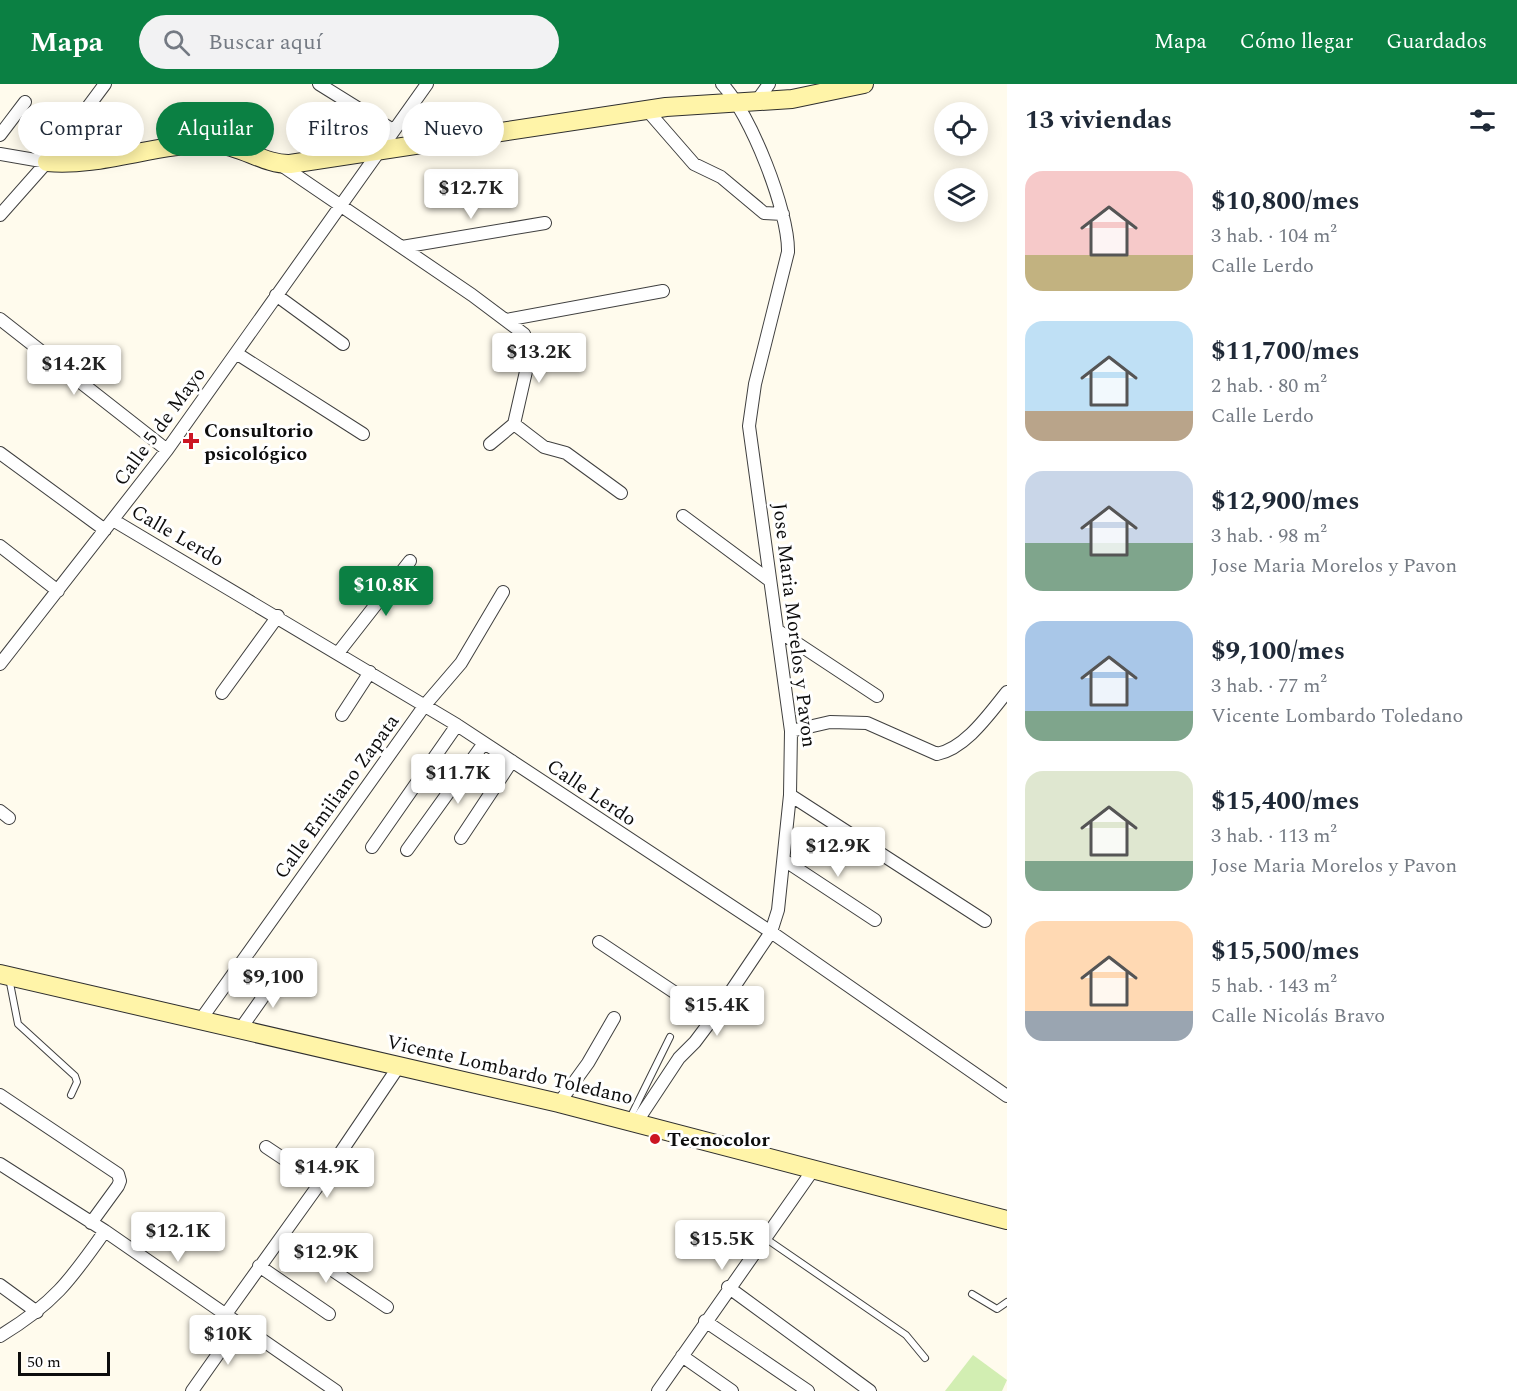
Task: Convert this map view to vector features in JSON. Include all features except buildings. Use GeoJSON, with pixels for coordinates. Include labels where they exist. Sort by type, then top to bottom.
{"type":"FeatureCollection","features":[{"type":"Feature","properties":{"kind":"main road"},"geometry":{"type":"LineString","coordinates":[[390,148],[647,110],[792,99],[864,84]]}},
{"type":"Feature","properties":{"kind":"main road"},"geometry":{"type":"LineString","coordinates":[[47,162],[80,163],[184,146],[216,144],[247,151],[280,164],[333,156]]}},
{"type":"Feature","properties":{"kind":"main road","name":"Vicente Lombardo Toledano"},"geometry":{"type":"LineString","coordinates":[[4,976],[559,1103],[813,1170],[1004,1216]]}},
{"type":"Feature","properties":{"kind":"street"},"geometry":{"type":"LineString","coordinates":[[0,215],[47,162],[105,84]]}},
{"type":"Feature","properties":{"kind":"street"},"geometry":{"type":"LineString","coordinates":[[319,84],[393,130]]}},
{"type":"Feature","properties":{"kind":"street","name":"Calle 5 de Mayo"},"geometry":{"type":"LineString","coordinates":[[390,134],[427,84]]}},
{"type":"Feature","properties":{"kind":"street","name":"Jose Maria Morelos y Pavon"},"geometry":{"type":"LineString","coordinates":[[632,1122],[679,1058],[695,1042],[713,1018],[771,932],[778,910],[790,795],[791,731],[749,426],[755,384],[788,252],[788,234],[747,102],[722,84]]}},
{"type":"Feature","properties":{"kind":"street"},"geometry":{"type":"LineString","coordinates":[[747,102],[769,84]]}},
{"type":"Feature","properties":{"kind":"street"},"geometry":{"type":"LineString","coordinates":[[647,110],[694,164],[721,177],[764,213],[783,214]]}},
{"type":"Feature","properties":{"kind":"street"},"geometry":{"type":"LineString","coordinates":[[0,135],[18,111]]}},
{"type":"Feature","properties":{"kind":"street"},"geometry":{"type":"LineString","coordinates":[[0,154],[47,162]]}},
{"type":"Feature","properties":{"kind":"street","name":"Calle 5 de Mayo"},"geometry":{"type":"LineString","coordinates":[[1,661],[167,450],[375,156]]}},
{"type":"Feature","properties":{"kind":"street"},"geometry":{"type":"LineString","coordinates":[[280,164],[524,334],[528,346],[527,367],[514,424],[505,434],[490,444]]}},
{"type":"Feature","properties":{"kind":"street"},"geometry":{"type":"LineString","coordinates":[[402,247],[545,224]]}},
{"type":"Feature","properties":{"kind":"street"},"geometry":{"type":"LineString","coordinates":[[506,320],[663,291]]}},
{"type":"Feature","properties":{"kind":"street"},"geometry":{"type":"LineString","coordinates":[[276,295],[343,344]]}},
{"type":"Feature","properties":{"kind":"street"},"geometry":{"type":"LineString","coordinates":[[0,319],[167,450]]}},
{"type":"Feature","properties":{"kind":"street"},"geometry":{"type":"LineString","coordinates":[[236,353],[363,434]]}},
{"type":"Feature","properties":{"kind":"street"},"geometry":{"type":"LineString","coordinates":[[514,424],[544,447],[566,453],[621,493]]}},
{"type":"Feature","properties":{"kind":"street","name":"Calle Lerdo"},"geometry":{"type":"LineString","coordinates":[[0,453],[109,525],[278,616],[457,725],[771,932],[1007,1096]]}},
{"type":"Feature","properties":{"kind":"street"},"geometry":{"type":"LineString","coordinates":[[683,516],[769,580]]}},
{"type":"Feature","properties":{"kind":"street"},"geometry":{"type":"LineString","coordinates":[[0,546],[58,591]]}},
{"type":"Feature","properties":{"kind":"street"},"geometry":{"type":"LineString","coordinates":[[338,653],[410,561]]}},
{"type":"Feature","properties":{"kind":"street","name":"Calle Emiliano Zapata"},"geometry":{"type":"LineString","coordinates":[[199,1022],[425,705],[461,663],[503,592]]}},
{"type":"Feature","properties":{"kind":"street"},"geometry":{"type":"LineString","coordinates":[[222,693],[278,616]]}},
{"type":"Feature","properties":{"kind":"street"},"geometry":{"type":"LineString","coordinates":[[777,630],[877,696]]}},
{"type":"Feature","properties":{"kind":"street"},"geometry":{"type":"LineString","coordinates":[[342,714],[370,672]]}},
{"type":"Feature","properties":{"kind":"street"},"geometry":{"type":"LineString","coordinates":[[791,731],[830,722],[867,723],[937,754],[954,747],[967,736],[1007,692]]}},
{"type":"Feature","properties":{"kind":"street"},"geometry":{"type":"LineString","coordinates":[[372,847],[457,725]]}},
{"type":"Feature","properties":{"kind":"street"},"geometry":{"type":"LineString","coordinates":[[407,850],[484,743]]}},
{"type":"Feature","properties":{"kind":"street"},"geometry":{"type":"LineString","coordinates":[[461,838],[512,761]]}},
{"type":"Feature","properties":{"kind":"street"},"geometry":{"type":"LineString","coordinates":[[790,795],[985,921]]}},
{"type":"Feature","properties":{"kind":"street"},"geometry":{"type":"LineString","coordinates":[[784,860],[875,920]]}},
{"type":"Feature","properties":{"kind":"street"},"geometry":{"type":"LineString","coordinates":[[599,942],[713,1018]]}},
{"type":"Feature","properties":{"kind":"street"},"geometry":{"type":"LineString","coordinates":[[239,1031],[282,970]]}},
{"type":"Feature","properties":{"kind":"street"},"geometry":{"type":"LineString","coordinates":[[559,1103],[588,1063],[614,1018]]}},
{"type":"Feature","properties":{"kind":"street"},"geometry":{"type":"LineString","coordinates":[[226,1314],[320,1183],[399,1065]]}},
{"type":"Feature","properties":{"kind":"street"},"geometry":{"type":"LineString","coordinates":[[0,1095],[118,1174],[120,1181],[118,1186],[91,1223]]}},
{"type":"Feature","properties":{"kind":"street"},"geometry":{"type":"LineString","coordinates":[[267,1148],[320,1183]]}},
{"type":"Feature","properties":{"kind":"street"},"geometry":{"type":"LineString","coordinates":[[0,1164],[105,1231],[336,1391]]}},
{"type":"Feature","properties":{"kind":"street"},"geometry":{"type":"LineString","coordinates":[[658,1391],[728,1287],[813,1170]]}},
{"type":"Feature","properties":{"kind":"street"},"geometry":{"type":"LineString","coordinates":[[0,1336],[37,1312],[68,1284],[105,1231]]}},
{"type":"Feature","properties":{"kind":"street"},"geometry":{"type":"LineString","coordinates":[[282,1236],[387,1307]]}},
{"type":"Feature","properties":{"kind":"street"},"geometry":{"type":"LineString","coordinates":[[259,1266],[329,1314]]}},
{"type":"Feature","properties":{"kind":"street"},"geometry":{"type":"LineString","coordinates":[[0,1285],[37,1312]]}},
{"type":"Feature","properties":{"kind":"street"},"geometry":{"type":"LineString","coordinates":[[728,1287],[870,1391]]}},
{"type":"Feature","properties":{"kind":"street"},"geometry":{"type":"LineString","coordinates":[[705,1321],[808,1391]]}},
{"type":"Feature","properties":{"kind":"street"},"geometry":{"type":"LineString","coordinates":[[192,1391],[240,1323]]}},
{"type":"Feature","properties":{"kind":"street"},"geometry":{"type":"LineString","coordinates":[[682,1356],[732,1391]]}},
{"type":"Feature","properties":{"kind":"lane"},"geometry":{"type":"LineString","coordinates":[[4,976],[18,1024],[75,1076],[77,1083],[70,1095]]}},
{"type":"Feature","properties":{"kind":"lane"},"geometry":{"type":"LineString","coordinates":[[632,1122],[670,1037]]}},
{"type":"Feature","properties":{"kind":"lane"},"geometry":{"type":"LineString","coordinates":[[764,1237],[906,1335],[925,1358]]}},
{"type":"Feature","properties":{"kind":"lane"},"geometry":{"type":"LineString","coordinates":[[972,1294],[997,1309],[1007,1302]]}},
{"type":"Feature","properties":{"kind":"green space"},"geometry":{"type":"Polygon","coordinates":[[[973,1355],[1007,1380],[1002,1391],[945,1391],[973,1355]]]}},
{"type":"Feature","properties":{"kind":"place","name":"Consultorio psicológico"},"geometry":{"type":"Point","coordinates":[191,441]}},
{"type":"Feature","properties":{"kind":"place","name":"Tecnocolor"},"geometry":{"type":"Point","coordinates":[655,1139]}}]}
